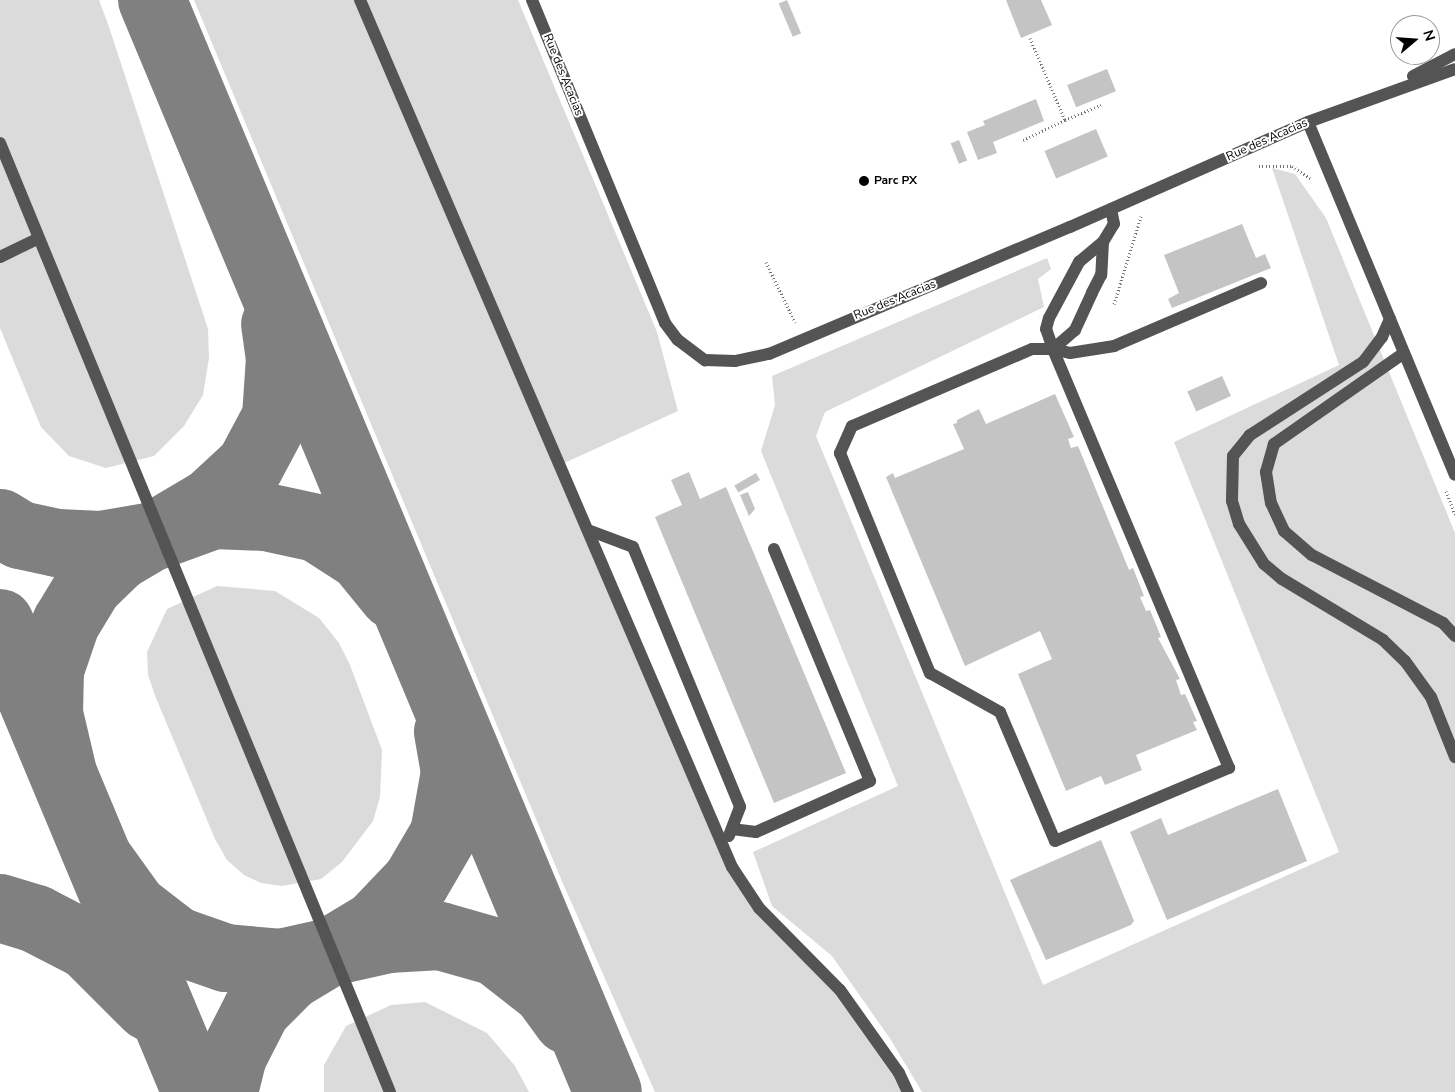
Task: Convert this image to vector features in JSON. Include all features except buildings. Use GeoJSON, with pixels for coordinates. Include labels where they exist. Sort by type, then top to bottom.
{"type":"FeatureCollection","features":[{"type":"Feature","properties":{"kind":"street"},"geometry":{"type":"LineString","coordinates":[[360,0],[724,849],[758,908],[840,990],[899,1073],[908,1092]]}},
{"type":"Feature","properties":{"kind":"street","name":"Rue des Acacias"},"geometry":{"type":"LineString","coordinates":[[532,0],[665,323],[678,340],[705,360],[735,361],[769,354],[802,338],[1111,209],[1308,122],[1378,94],[1455,69]]}},
{"type":"Feature","properties":{"kind":"street"},"geometry":{"type":"LineString","coordinates":[[1378,94],[1455,54]]}},
{"type":"Feature","properties":{"kind":"street"},"geometry":{"type":"LineString","coordinates":[[1308,122],[1455,475]]}},
{"type":"Feature","properties":{"kind":"street"},"geometry":{"type":"LineString","coordinates":[[0,143],[37,239],[390,1092]]}},
{"type":"Feature","properties":{"kind":"street"},"geometry":{"type":"LineString","coordinates":[[1111,209],[1114,224],[1103,242],[1079,262],[1049,318],[1046,329],[1053,349],[1229,768],[1056,841],[1000,712],[930,673],[840,453],[852,426],[1032,349],[1053,349],[1070,353],[1114,346],[1261,283]]}},
{"type":"Feature","properties":{"kind":"street"},"geometry":{"type":"LineString","coordinates":[[0,257],[37,239]]}},
{"type":"Feature","properties":{"kind":"street"},"geometry":{"type":"LineString","coordinates":[[1053,349],[1075,330],[1101,275],[1103,242]]}},
{"type":"Feature","properties":{"kind":"street"},"geometry":{"type":"LineString","coordinates":[[1390,319],[1382,338],[1363,362],[1250,435],[1233,456],[1232,501],[1239,524],[1264,564],[1282,580],[1384,640],[1405,661],[1431,697],[1455,757]]}},
{"type":"Feature","properties":{"kind":"street"},"geometry":{"type":"LineString","coordinates":[[1404,353],[1274,444],[1266,472],[1271,502],[1284,531],[1312,555],[1443,623],[1455,636]]}},
{"type":"Feature","properties":{"kind":"street"},"geometry":{"type":"LineString","coordinates":[[588,530],[633,547],[740,808],[724,849]]}},
{"type":"Feature","properties":{"kind":"street"},"geometry":{"type":"LineString","coordinates":[[732,829],[756,832],[870,781],[774,550]]}},
{"type":"Feature","properties":{"kind":"path"},"geometry":{"type":"LineString","coordinates":[[1030,38],[1065,120]]}},
{"type":"Feature","properties":{"kind":"path"},"geometry":{"type":"LineString","coordinates":[[1023,140],[1101,105]]}},
{"type":"Feature","properties":{"kind":"path"},"geometry":{"type":"LineString","coordinates":[[1256,167],[1292,166],[1316,184]]}},
{"type":"Feature","properties":{"kind":"path"},"geometry":{"type":"LineString","coordinates":[[1114,304],[1142,213]]}},
{"type":"Feature","properties":{"kind":"path"},"geometry":{"type":"LineString","coordinates":[[766,262],[802,338]]}},
{"type":"Feature","properties":{"kind":"path"},"geometry":{"type":"LineString","coordinates":[[1444,487],[1455,514]]}},
{"type":"Feature","properties":{"kind":"shaded area"},"geometry":{"type":"Polygon","coordinates":[[[0,0],[99,0],[108,24],[208,329],[209,358],[203,395],[184,426],[154,456],[106,468],[69,456],[41,427],[0,328],[0,0]]]}},
{"type":"Feature","properties":{"kind":"shaded area"},"geometry":{"type":"Polygon","coordinates":[[[194,0],[518,0],[657,332],[678,411],[560,465],[724,849],[759,908],[840,990],[899,1073],[903,1092],[655,1092],[561,879],[194,0]]]}},
{"type":"Feature","properties":{"kind":"shaded area"},"geometry":{"type":"Polygon","coordinates":[[[1272,168],[1295,174],[1326,218],[1455,533],[1455,1092],[922,1092],[891,1040],[832,956],[772,906],[753,852],[898,786],[761,451],[775,405],[772,376],[1047,258],[1051,269],[1038,279],[1044,307],[825,412],[816,436],[1043,985],[1339,852],[1174,442],[1339,365],[1272,168]]]}},
{"type":"Feature","properties":{"kind":"shaded area"},"geometry":{"type":"Polygon","coordinates":[[[217,586],[275,591],[319,618],[339,643],[350,665],[382,750],[380,797],[373,821],[342,862],[321,879],[282,886],[261,883],[244,875],[227,860],[215,839],[156,698],[148,675],[147,652],[167,609],[217,586]]]}},
{"type":"Feature","properties":{"kind":"shaded area"},"geometry":{"type":"Polygon","coordinates":[[[425,1002],[487,1033],[515,1066],[529,1092],[324,1092],[324,1065],[346,1026],[391,1005],[425,1002]]]}},
{"type":"Feature","properties":{"kind":"taxiway"},"geometry":{"type":"LineString","coordinates":[[152,0],[608,1092]]}},
{"type":"Feature","properties":{"kind":"taxiway"},"geometry":{"type":"LineString","coordinates":[[63,773],[49,714],[50,670],[66,623],[89,585],[118,557],[211,502],[250,466],[276,417],[280,359],[275,324]]}},
{"type":"Feature","properties":{"kind":"taxiway"},"geometry":{"type":"LineString","coordinates":[[0,523],[20,535],[57,543],[101,545],[159,535],[214,515],[266,517],[317,528],[362,557],[393,595]]}},
{"type":"Feature","properties":{"kind":"taxiway"},"geometry":{"type":"LineString","coordinates":[[0,623],[196,1092]]}},
{"type":"Feature","properties":{"kind":"taxiway"},"geometry":{"type":"LineString","coordinates":[[224,1092],[233,1056],[257,1009],[290,976],[375,925],[416,882],[444,834],[455,772],[448,732]]}},
{"type":"Feature","properties":{"kind":"taxiway"},"geometry":{"type":"LineString","coordinates":[[101,862],[134,908],[177,941],[226,958],[281,963],[388,939],[440,936],[496,952],[546,991],[567,1020]]}},
{"type":"Feature","properties":{"kind":"taxiway"},"geometry":{"type":"LineString","coordinates":[[0,908],[36,919],[88,946],[149,1007]]}},
{"type":"Feature","properties":{"kind":"place","name":"Parc PX"},"geometry":{"type":"Point","coordinates":[864,181]}}]}
